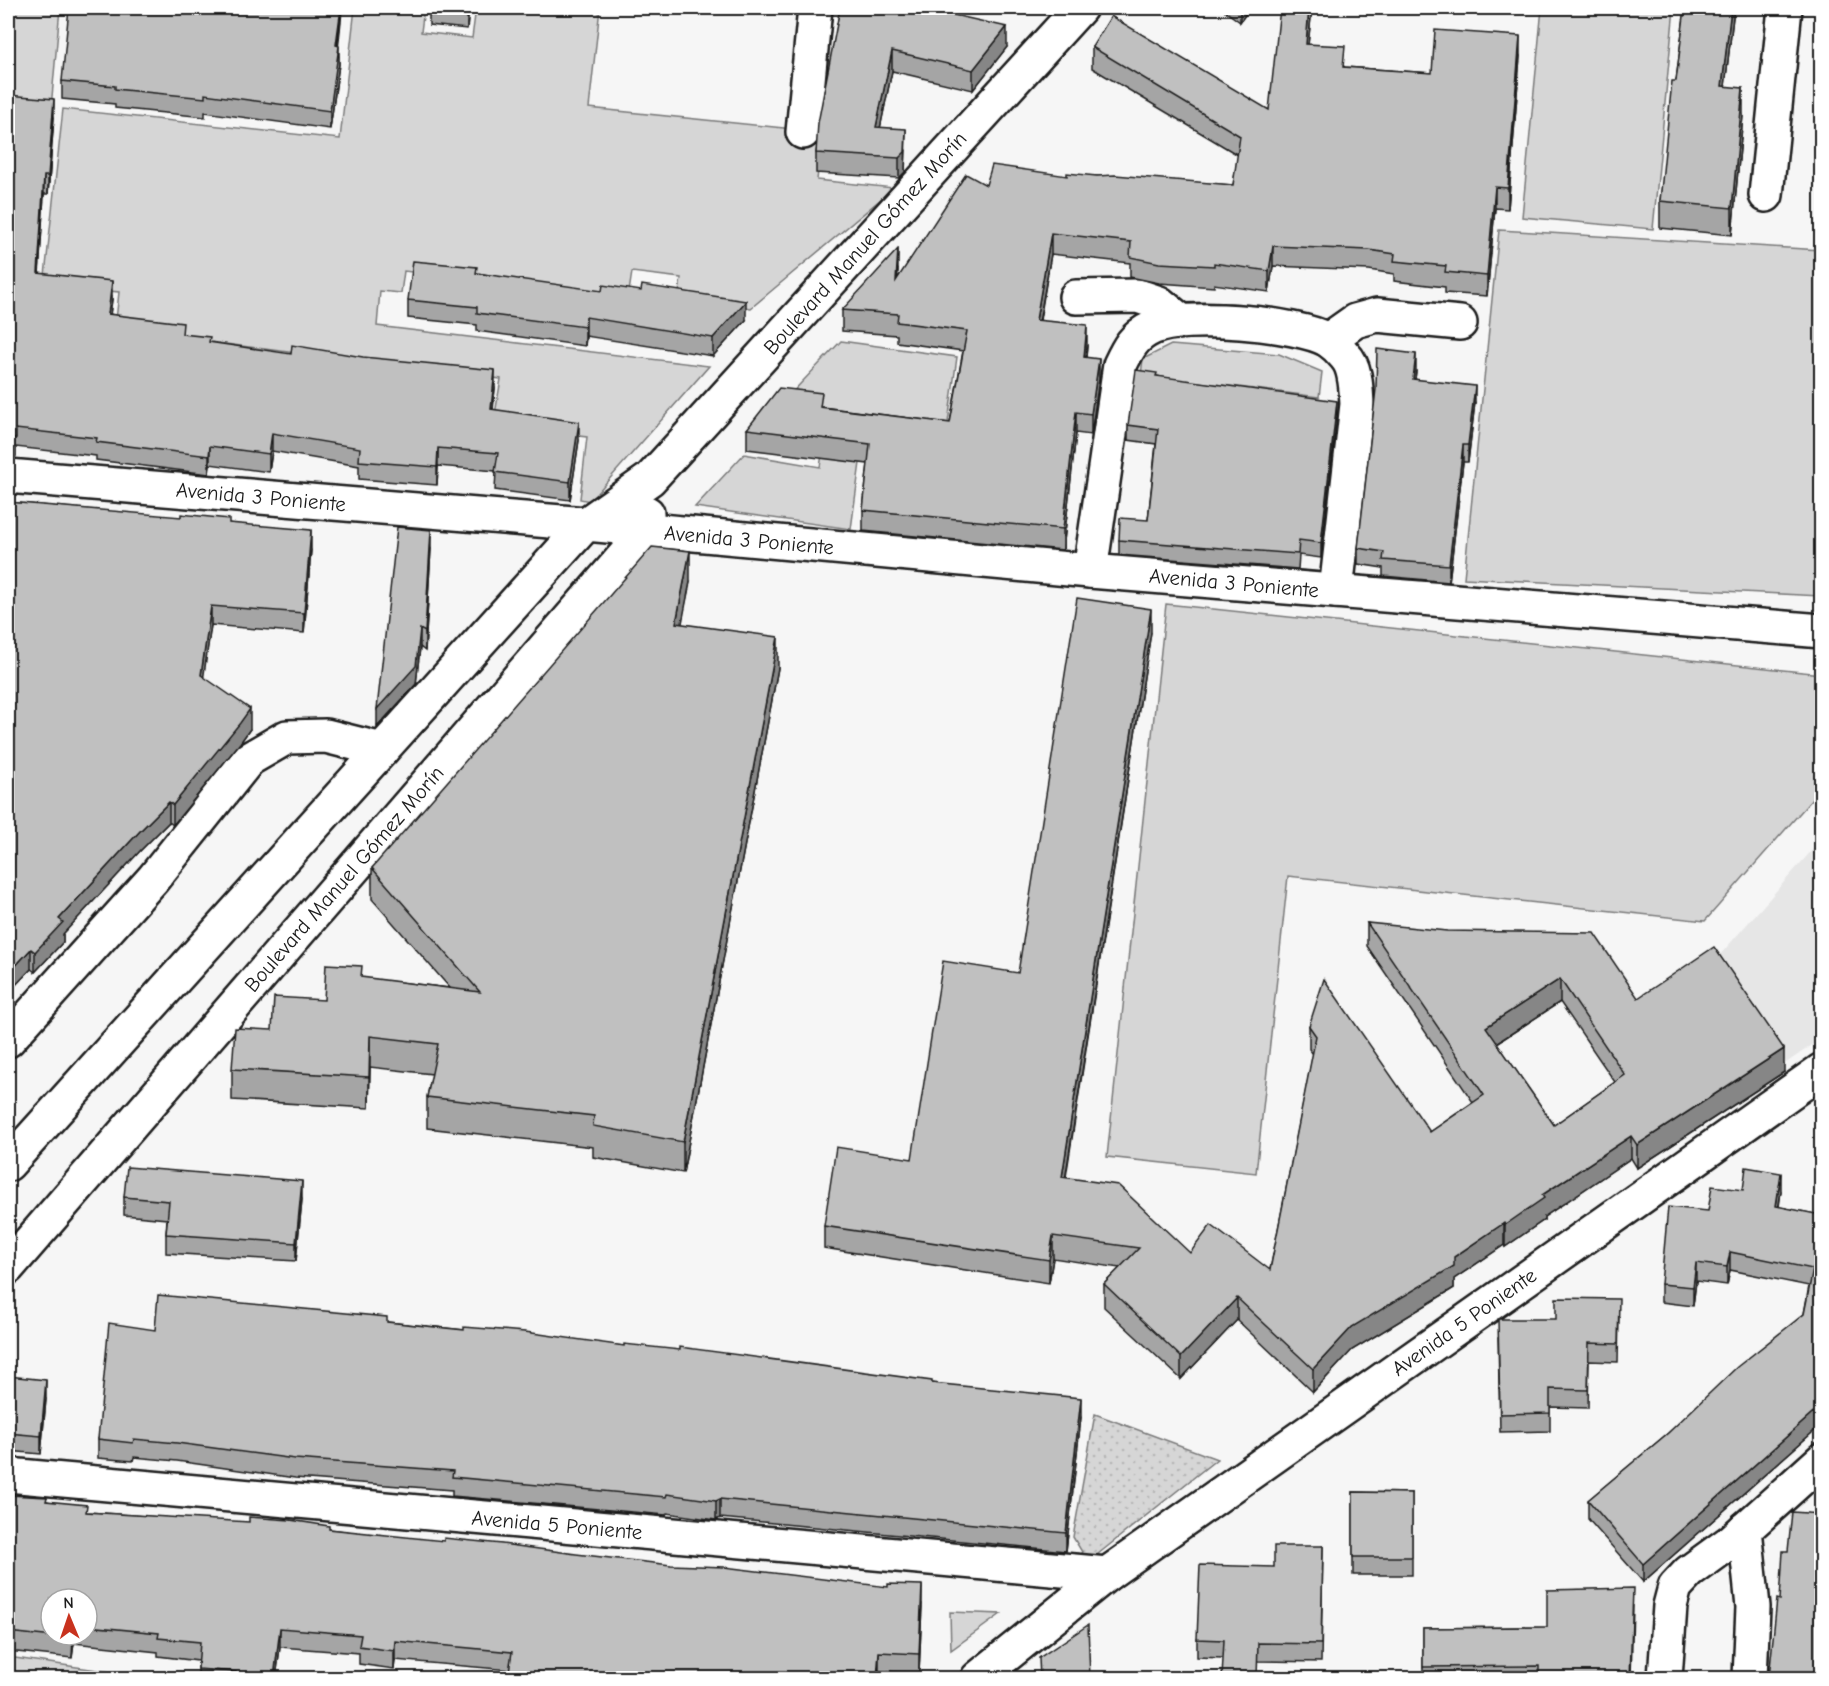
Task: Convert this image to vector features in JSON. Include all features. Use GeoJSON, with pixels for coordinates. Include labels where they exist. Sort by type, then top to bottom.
{"type":"FeatureCollection","features":[{"type":"Feature","properties":{"kind":"street"},"geometry":{"type":"LineString","coordinates":[[803,132],[814,8]]}},
{"type":"Feature","properties":{"kind":"street","name":"Boulevard Manuel Gómez Morín"},"geometry":{"type":"LineString","coordinates":[[8,1164],[586,524],[650,479],[1080,8]]}},
{"type":"Feature","properties":{"kind":"street"},"geometry":{"type":"LineString","coordinates":[[1766,195],[1785,8]]}},
{"type":"Feature","properties":{"kind":"street"},"geometry":{"type":"LineString","coordinates":[[1076,297],[1138,296],[1159,303],[1182,321]]}},
{"type":"Feature","properties":{"kind":"street"},"geometry":{"type":"LineString","coordinates":[[1328,340],[1355,321],[1377,315],[1460,322]]}},
{"type":"Feature","properties":{"kind":"street"},"geometry":{"type":"LineString","coordinates":[[1090,571],[1120,365],[1132,340],[1153,327],[1182,321],[1210,319],[1303,331],[1328,340],[1347,357],[1355,380],[1357,404],[1336,591]]}},
{"type":"Feature","properties":{"kind":"street","name":"Avenida 3 Poniente"},"geometry":{"type":"LineString","coordinates":[[8,476],[586,524],[1090,571],[1821,632]]}},
{"type":"Feature","properties":{"kind":"street"},"geometry":{"type":"LineString","coordinates":[[646,531],[650,479]]}},
{"type":"Feature","properties":{"kind":"street","name":"Boulevard Manuel Gómez Morín"},"geometry":{"type":"LineString","coordinates":[[8,1267],[646,531]]}},
{"type":"Feature","properties":{"kind":"street"},"geometry":{"type":"LineString","coordinates":[[8,1040],[153,879],[249,759],[287,737],[326,736],[382,750]]}},
{"type":"Feature","properties":{"kind":"street","name":"Avenida 5 Poniente"},"geometry":{"type":"LineString","coordinates":[[978,1678],[1107,1574],[1821,1070]]}},
{"type":"Feature","properties":{"kind":"street"},"geometry":{"type":"LineString","coordinates":[[1665,1678],[1670,1606],[1675,1587],[1689,1572],[1745,1529],[1821,1460]]}},
{"type":"Feature","properties":{"kind":"street","name":"Avenida 5 Poniente"},"geometry":{"type":"LineString","coordinates":[[8,1475],[1107,1574]]}},
{"type":"Feature","properties":{"kind":"street"},"geometry":{"type":"LineString","coordinates":[[1745,1529],[1753,1607],[1750,1678]]}},
{"type":"Feature","properties":{"kind":"shaded area"},"geometry":{"type":"Polygon","coordinates":[[[8,8],[60,8],[51,108],[8,103],[8,8]]]}},
{"type":"Feature","properties":{"kind":"shaded area"},"geometry":{"type":"Polygon","coordinates":[[[355,8],[424,8],[421,32],[472,38],[476,8],[600,8],[589,108],[822,132],[817,180],[894,188],[751,308],[678,299],[681,278],[632,272],[628,298],[404,271],[401,293],[380,291],[377,326],[709,366],[590,501],[580,499],[587,437],[493,426],[501,379],[115,330],[119,292],[44,285],[63,109],[340,139],[355,8]]]}},
{"type":"Feature","properties":{"kind":"shaded area"},"geometry":{"type":"Polygon","coordinates":[[[1542,8],[1674,8],[1653,229],[1522,217],[1542,8]]]}},
{"type":"Feature","properties":{"kind":"shaded area"},"geometry":{"type":"Polygon","coordinates":[[[1499,230],[1821,250],[1821,596],[1464,578],[1499,230]]]}},
{"type":"Feature","properties":{"kind":"shaded area"},"geometry":{"type":"Polygon","coordinates":[[[841,341],[957,357],[946,437],[865,426],[851,529],[695,507],[744,454],[820,467],[829,410],[783,402],[841,341]]]}},
{"type":"Feature","properties":{"kind":"shaded area"},"geometry":{"type":"Polygon","coordinates":[[[1171,345],[1279,354],[1322,372],[1319,397],[1141,375],[1143,359],[1171,345]]]}},
{"type":"Feature","properties":{"kind":"shaded area"},"geometry":{"type":"Polygon","coordinates":[[[1166,604],[1821,674],[1821,789],[1705,921],[1288,876],[1256,1173],[1107,1157],[1166,604]]]}},
{"type":"Feature","properties":{"kind":"shaded area"},"geometry":{"type":"Polygon","coordinates":[[[1821,840],[1821,1039],[1786,1063],[1719,956],[1821,840]]]}},
{"type":"Feature","properties":{"kind":"shaded area"},"geometry":{"type":"Polygon","coordinates":[[[1095,1414],[1217,1459],[1088,1562],[1073,1537],[1095,1414]]]}},
{"type":"Feature","properties":{"kind":"shaded area"},"geometry":{"type":"Polygon","coordinates":[[[950,1612],[1001,1614],[951,1650],[950,1612]]]}},
{"type":"Feature","properties":{"kind":"shaded area"},"geometry":{"type":"Polygon","coordinates":[[[8,1657],[152,1678],[8,1678],[8,1657]]]}},
{"type":"Feature","properties":{"kind":"building"},"geometry":{"type":"Polygon","coordinates":[[[69,8],[203,8],[245,12],[246,8],[341,8],[336,45],[339,46],[330,111],[205,94],[205,98],[62,81],[69,8]]]}},
{"type":"Feature","properties":{"kind":"building"},"geometry":{"type":"Polygon","coordinates":[[[439,8],[467,8],[467,11],[439,8]]]}},
{"type":"Feature","properties":{"kind":"building"},"geometry":{"type":"Polygon","coordinates":[[[840,8],[923,8],[1007,27],[973,70],[892,51],[876,127],[906,129],[905,152],[899,158],[816,153],[818,123],[840,8]]]}},
{"type":"Feature","properties":{"kind":"building"},"geometry":{"type":"Polygon","coordinates":[[[1280,8],[1309,8],[1306,44],[1345,46],[1343,67],[1432,73],[1435,30],[1520,36],[1508,188],[1495,187],[1487,276],[1445,272],[1446,266],[1394,261],[1395,254],[1369,250],[1273,246],[1269,271],[1214,263],[1214,266],[1159,263],[1130,257],[1131,242],[1051,233],[1036,320],[1087,325],[1084,357],[1099,359],[1091,414],[1076,412],[1063,529],[863,510],[870,444],[747,429],[779,388],[822,393],[820,407],[950,423],[967,331],[897,322],[898,314],[842,310],[898,249],[896,281],[966,174],[986,185],[992,165],[1067,176],[1067,173],[1115,175],[1233,185],[1240,136],[1092,47],[1111,16],[1269,110],[1280,8]]]}},
{"type":"Feature","properties":{"kind":"building"},"geometry":{"type":"Polygon","coordinates":[[[1685,8],[1731,8],[1722,86],[1743,88],[1732,208],[1660,201],[1672,81],[1676,81],[1685,8]]]}},
{"type":"Feature","properties":{"kind":"building"},"geometry":{"type":"Polygon","coordinates":[[[8,95],[54,99],[48,176],[44,176],[38,273],[112,281],[108,314],[183,323],[182,334],[210,337],[209,342],[291,354],[292,345],[363,357],[495,370],[491,409],[579,422],[570,482],[495,472],[498,453],[438,448],[437,467],[359,461],[360,448],[272,433],[269,454],[210,446],[209,456],[96,442],[97,438],[16,429],[16,438],[8,438],[8,95]]]}},
{"type":"Feature","properties":{"kind":"building"},"geometry":{"type":"Polygon","coordinates":[[[413,261],[477,267],[476,273],[602,291],[603,285],[641,291],[642,285],[746,301],[713,338],[586,317],[585,327],[477,313],[477,307],[408,300],[413,261]]]}},
{"type":"Feature","properties":{"kind":"building"},"geometry":{"type":"Polygon","coordinates":[[[1377,349],[1416,354],[1413,379],[1475,386],[1468,445],[1463,445],[1449,565],[1383,560],[1384,552],[1358,548],[1376,389],[1377,349]]]}},
{"type":"Feature","properties":{"kind":"building"},"geometry":{"type":"Polygon","coordinates":[[[1136,370],[1157,373],[1156,376],[1337,401],[1321,543],[1299,540],[1298,554],[1119,540],[1120,518],[1148,520],[1158,429],[1128,425],[1136,370]]]}},
{"type":"Feature","properties":{"kind":"building"},"geometry":{"type":"Polygon","coordinates":[[[8,502],[181,517],[181,514],[229,519],[229,523],[311,530],[304,613],[211,606],[201,675],[250,709],[173,805],[169,802],[140,831],[59,919],[63,922],[35,952],[31,949],[8,974],[8,502]]]}},
{"type":"Feature","properties":{"kind":"building"},"geometry":{"type":"Polygon","coordinates":[[[397,527],[431,530],[425,632],[420,629],[416,666],[377,709],[397,527]]]}},
{"type":"Feature","properties":{"kind":"building"},"geometry":{"type":"Polygon","coordinates":[[[652,547],[690,551],[676,623],[778,637],[683,1142],[593,1126],[594,1116],[427,1097],[438,1044],[370,1036],[369,1077],[232,1069],[235,1028],[272,1030],[274,997],[324,1000],[326,964],[362,966],[361,977],[480,992],[372,868],[652,547]]]}},
{"type":"Feature","properties":{"kind":"building"},"geometry":{"type":"Polygon","coordinates":[[[1077,598],[1151,609],[1062,1177],[1118,1185],[1190,1253],[1211,1225],[1270,1270],[1316,1036],[1309,1026],[1324,979],[1430,1132],[1484,1095],[1367,923],[1447,931],[1594,933],[1638,998],[1714,947],[1784,1049],[1637,1145],[1631,1136],[1542,1195],[1544,1198],[1454,1257],[1454,1266],[1352,1327],[1313,1369],[1237,1298],[1181,1357],[1104,1284],[1139,1248],[1053,1236],[1049,1260],[824,1226],[836,1147],[912,1159],[943,961],[1018,973],[1077,598]],[[1560,979],[1486,1027],[1554,1125],[1625,1075],[1560,979]]]}},
{"type":"Feature","properties":{"kind":"building"},"geometry":{"type":"Polygon","coordinates":[[[127,1167],[302,1181],[296,1243],[166,1234],[169,1201],[124,1197],[127,1167]]]}},
{"type":"Feature","properties":{"kind":"building"},"geometry":{"type":"Polygon","coordinates":[[[1746,1167],[1781,1173],[1776,1206],[1821,1215],[1821,1406],[1643,1564],[1588,1500],[1668,1433],[1737,1367],[1804,1314],[1813,1269],[1730,1252],[1727,1267],[1696,1263],[1693,1287],[1661,1284],[1668,1207],[1708,1211],[1712,1186],[1743,1190],[1746,1167]]]}},
{"type":"Feature","properties":{"kind":"building"},"geometry":{"type":"Polygon","coordinates":[[[158,1295],[387,1317],[387,1322],[464,1330],[464,1327],[525,1332],[624,1346],[624,1344],[680,1350],[680,1347],[932,1381],[932,1383],[1081,1398],[1066,1533],[720,1499],[716,1501],[667,1494],[666,1497],[452,1477],[453,1471],[295,1459],[177,1443],[134,1439],[133,1443],[98,1439],[109,1323],[155,1330],[158,1295]]]}},
{"type":"Feature","properties":{"kind":"building"},"geometry":{"type":"Polygon","coordinates":[[[1556,1298],[1619,1299],[1618,1344],[1589,1343],[1588,1390],[1550,1389],[1550,1413],[1500,1414],[1498,1319],[1556,1319],[1556,1298]]]}},
{"type":"Feature","properties":{"kind":"building"},"geometry":{"type":"Polygon","coordinates":[[[8,1376],[46,1380],[41,1436],[8,1433],[8,1376]]]}},
{"type":"Feature","properties":{"kind":"building"},"geometry":{"type":"Polygon","coordinates":[[[1353,1492],[1412,1493],[1412,1557],[1353,1557],[1353,1492]]]}},
{"type":"Feature","properties":{"kind":"building"},"geometry":{"type":"Polygon","coordinates":[[[8,1495],[47,1497],[46,1501],[87,1505],[86,1512],[249,1522],[249,1517],[290,1520],[329,1526],[329,1529],[444,1541],[444,1538],[502,1544],[671,1565],[724,1567],[888,1587],[888,1584],[922,1585],[919,1654],[879,1652],[877,1678],[508,1678],[512,1652],[395,1641],[394,1651],[359,1646],[361,1635],[280,1628],[274,1678],[235,1678],[236,1672],[198,1669],[200,1642],[158,1638],[159,1633],[99,1627],[99,1587],[39,1587],[39,1635],[8,1632],[8,1495]]]}},
{"type":"Feature","properties":{"kind":"building"},"geometry":{"type":"Polygon","coordinates":[[[1792,1512],[1821,1514],[1821,1678],[1769,1678],[1777,1599],[1780,1600],[1783,1551],[1788,1551],[1792,1512]]]}},
{"type":"Feature","properties":{"kind":"building"},"geometry":{"type":"Polygon","coordinates":[[[1274,1546],[1323,1546],[1321,1644],[1258,1643],[1257,1678],[1222,1678],[1224,1640],[1197,1639],[1200,1565],[1274,1567],[1274,1546]]]}},
{"type":"Feature","properties":{"kind":"building"},"geometry":{"type":"Polygon","coordinates":[[[1633,1588],[1630,1678],[1539,1678],[1539,1666],[1423,1667],[1423,1628],[1547,1627],[1547,1590],[1633,1588]]]}},
{"type":"Feature","properties":{"kind":"building"},"geometry":{"type":"Polygon","coordinates":[[[1088,1625],[1090,1678],[1040,1678],[1039,1658],[1088,1625]]]}}]}
